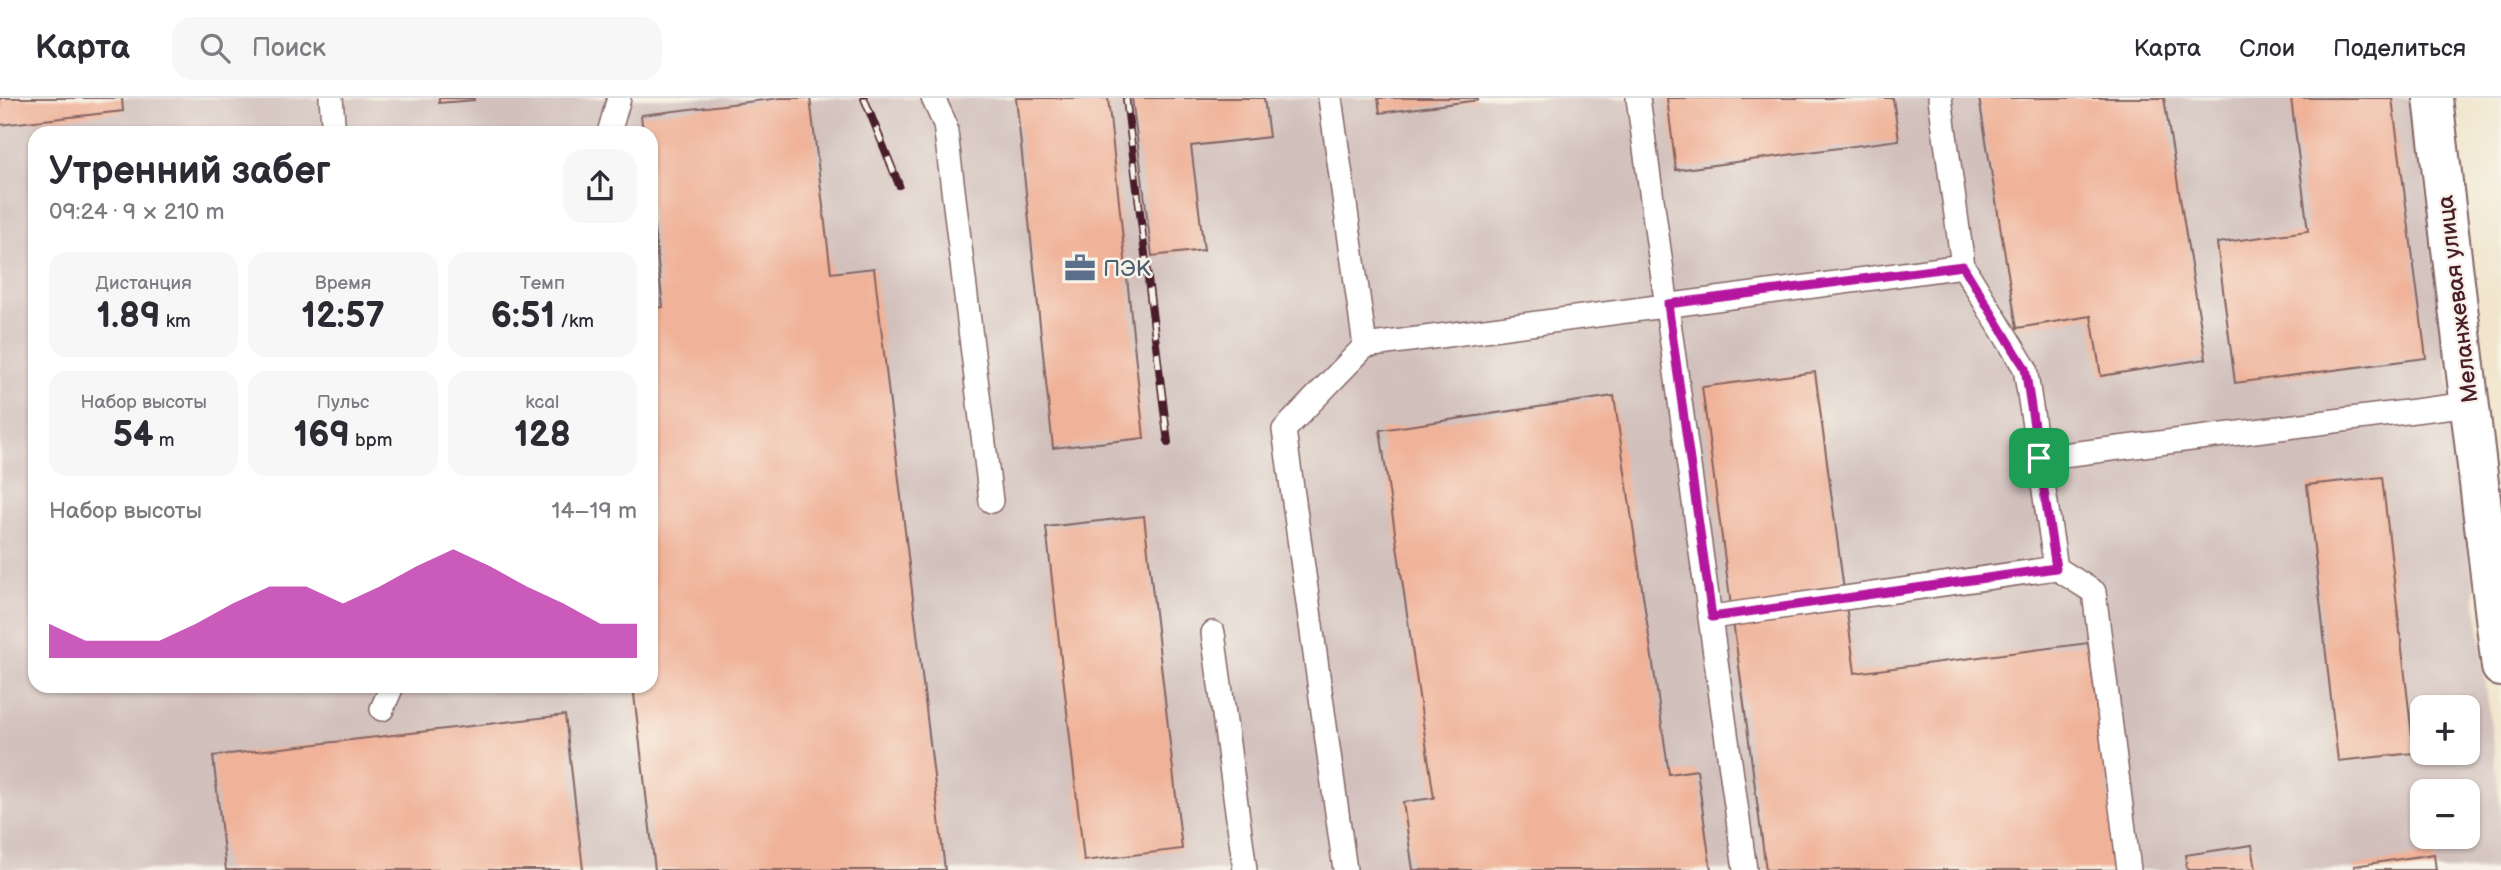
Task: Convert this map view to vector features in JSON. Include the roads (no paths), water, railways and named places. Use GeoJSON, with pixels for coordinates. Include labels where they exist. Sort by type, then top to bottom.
{"type":"FeatureCollection","features":[{"type":"Feature","properties":{"kind":"street","name":"Меланжевая улица"},"geometry":{"type":"LineString","coordinates":[[2433,98],[2501,667]]}},
{"type":"Feature","properties":{"kind":"lane"},"geometry":{"type":"LineString","coordinates":[[331,98],[333,126]]}},
{"type":"Feature","properties":{"kind":"lane"},"geometry":{"type":"LineString","coordinates":[[611,126],[619,98]]}},
{"type":"Feature","properties":{"kind":"lane"},"geometry":{"type":"LineString","coordinates":[[933,98],[945,124],[991,501]]}},
{"type":"Feature","properties":{"kind":"lane"},"geometry":{"type":"LineString","coordinates":[[1330,98],[1365,346]]}},
{"type":"Feature","properties":{"kind":"lane"},"geometry":{"type":"LineString","coordinates":[[1638,98],[1745,870]]}},
{"type":"Feature","properties":{"kind":"lane"},"geometry":{"type":"LineString","coordinates":[[1940,98],[1963,266],[2025,368],[2056,568]]}},
{"type":"Feature","properties":{"kind":"lane"},"geometry":{"type":"LineString","coordinates":[[1345,870],[1284,430],[1365,346],[1963,266]]}},
{"type":"Feature","properties":{"kind":"lane"},"geometry":{"type":"LineString","coordinates":[[2039,458],[2470,404]]}},
{"type":"Feature","properties":{"kind":"lane"},"geometry":{"type":"LineString","coordinates":[[1712,617],[2056,568],[2094,592],[2129,870]]}},
{"type":"Feature","properties":{"kind":"lane"},"geometry":{"type":"LineString","coordinates":[[1213,632],[1245,870]]}},
{"type":"Feature","properties":{"kind":"lane"},"geometry":{"type":"LineString","coordinates":[[382,709],[389,693]]}},
{"type":"Feature","properties":{"kind":"railway"},"geometry":{"type":"LineString","coordinates":[[864,98],[899,185]]}},
{"type":"Feature","properties":{"kind":"railway"},"geometry":{"type":"LineString","coordinates":[[1126,98],[1168,443]]}},
{"type":"Feature","properties":{"kind":"place","name":"ПЭК"},"geometry":{"type":"Point","coordinates":[1080,268]}}]}
